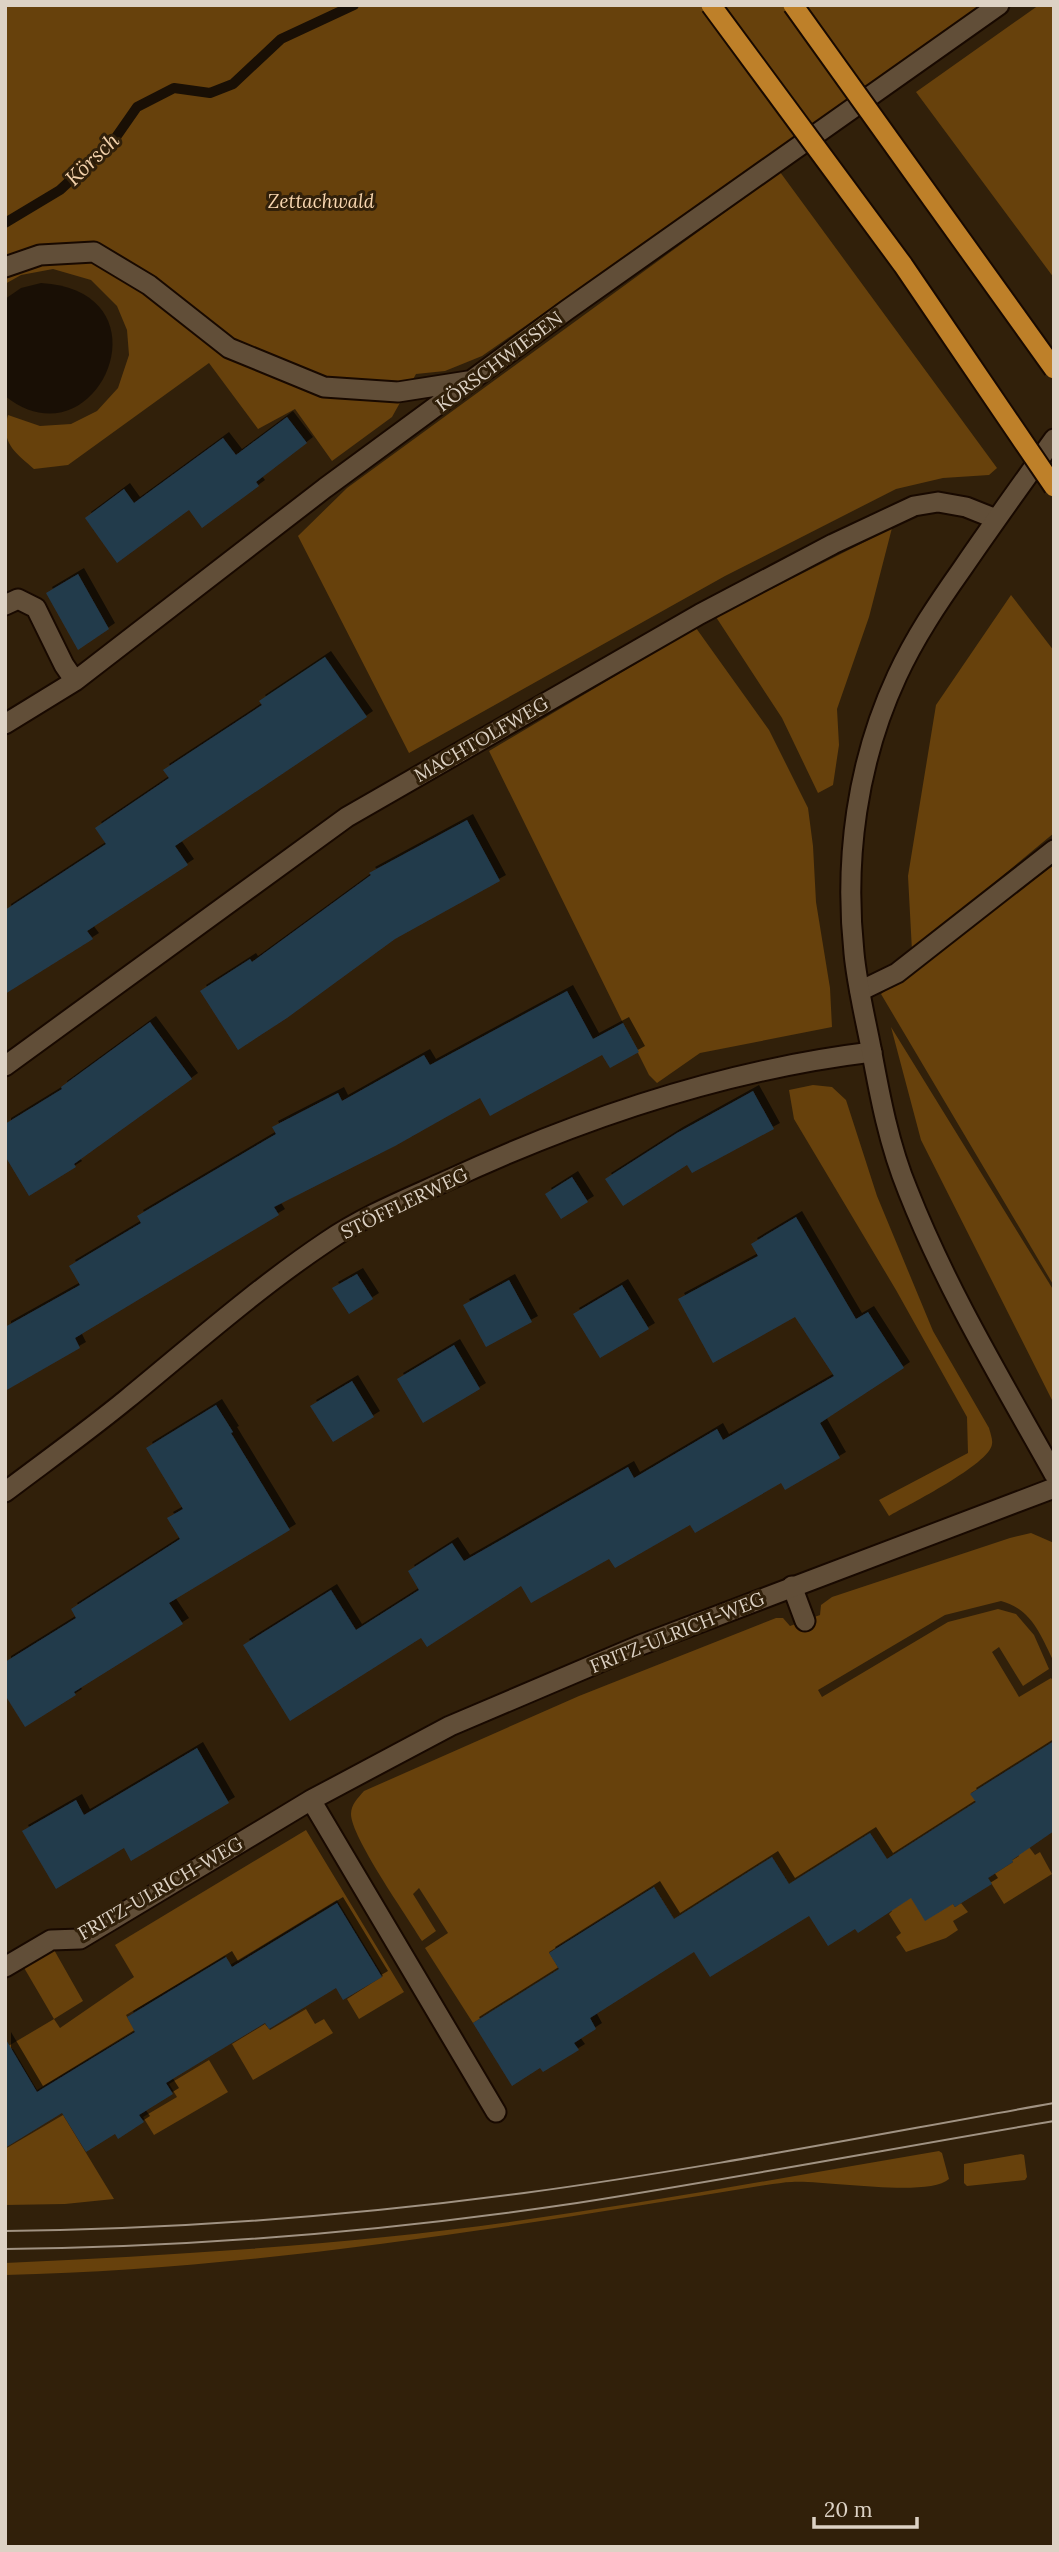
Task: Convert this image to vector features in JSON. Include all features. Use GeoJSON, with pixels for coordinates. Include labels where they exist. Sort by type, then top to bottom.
{"type":"FeatureCollection","features":[{"type":"Feature","properties":{"kind":"highway"},"geometry":{"type":"LineString","coordinates":[[711,5],[902,265],[1054,487]]}},
{"type":"Feature","properties":{"kind":"highway"},"geometry":{"type":"LineString","coordinates":[[793,5],[1054,369]]}},
{"type":"Feature","properties":{"kind":"street","name":"KÖRSCHWIESEN"},"geometry":{"type":"LineString","coordinates":[[5,724],[75,681],[326,488],[567,310],[999,5]]}},
{"type":"Feature","properties":{"kind":"street"},"geometry":{"type":"LineString","coordinates":[[5,267],[40,255],[93,252],[149,285],[229,348],[324,387],[398,392],[473,381]]}},
{"type":"Feature","properties":{"kind":"street"},"geometry":{"type":"LineString","coordinates":[[1054,439],[996,519],[914,643],[887,700],[865,768],[856,816],[850,873],[854,954],[887,1127],[916,1210],[954,1293],[1054,1474]]}},
{"type":"Feature","properties":{"kind":"street","name":"MACHTOLFWEG"},"geometry":{"type":"LineString","coordinates":[[5,1066],[347,817],[700,614],[833,544],[914,506],[938,502],[966,507],[996,519]]}},
{"type":"Feature","properties":{"kind":"street"},"geometry":{"type":"LineString","coordinates":[[5,605],[19,599],[36,608],[64,666],[75,681]]}},
{"type":"Feature","properties":{"kind":"street"},"geometry":{"type":"LineString","coordinates":[[860,991],[897,974],[1054,850]]}},
{"type":"Feature","properties":{"kind":"street","name":"STÖFFLERWEG"},"geometry":{"type":"LineString","coordinates":[[5,1492],[125,1400],[229,1314],[328,1241],[378,1212],[547,1138],[653,1099],[747,1074],[842,1055],[872,1052]]}},
{"type":"Feature","properties":{"kind":"street","name":"FRITZ-ULRICH-WEG"},"geometry":{"type":"LineString","coordinates":[[5,1967],[51,1940],[80,1939],[311,1800],[450,1726],[638,1646],[1054,1488]]}},
{"type":"Feature","properties":{"kind":"street"},"geometry":{"type":"LineString","coordinates":[[792,1586],[805,1621]]}},
{"type":"Feature","properties":{"kind":"street"},"geometry":{"type":"LineString","coordinates":[[311,1800],[496,2112]]}},
{"type":"Feature","properties":{"kind":"green space","name":"Zettachwald"},"geometry":{"type":"Polygon","coordinates":[[[5,5],[989,5],[482,356],[445,371],[416,374],[392,417],[332,461],[295,409],[258,429],[209,363],[68,465],[34,469],[15,452],[8,440],[8,415],[40,426],[71,424],[97,411],[118,388],[129,355],[127,330],[117,306],[91,280],[53,269],[21,275],[5,284],[5,5]]]}},
{"type":"Feature","properties":{"kind":"green space"},"geometry":{"type":"Polygon","coordinates":[[[1039,5],[1054,5],[1054,278],[916,92],[1039,5]]]}},
{"type":"Feature","properties":{"kind":"green space"},"geometry":{"type":"Polygon","coordinates":[[[780,172],[997,468],[989,475],[943,478],[896,489],[725,576],[409,753],[298,536],[347,488],[780,172]]]}},
{"type":"Feature","properties":{"kind":"green space"},"geometry":{"type":"Polygon","coordinates":[[[892,528],[869,617],[837,709],[839,745],[833,785],[818,793],[782,718],[716,617],[892,528]]]}},
{"type":"Feature","properties":{"kind":"green space"},"geometry":{"type":"Polygon","coordinates":[[[1011,595],[1054,651],[1054,833],[912,951],[908,876],[936,705],[1011,595]]]}},
{"type":"Feature","properties":{"kind":"green space"},"geometry":{"type":"Polygon","coordinates":[[[696,628],[769,730],[808,808],[816,902],[830,988],[832,1027],[700,1053],[657,1083],[649,1075],[489,751],[696,628]]]}},
{"type":"Feature","properties":{"kind":"green space"},"geometry":{"type":"Polygon","coordinates":[[[1054,865],[1054,1286],[881,994],[1054,865]]]}},
{"type":"Feature","properties":{"kind":"green space"},"geometry":{"type":"Polygon","coordinates":[[[891,1027],[1054,1291],[1054,1404],[921,1140],[891,1027]]]}},
{"type":"Feature","properties":{"kind":"green space"},"geometry":{"type":"Polygon","coordinates":[[[813,1085],[832,1087],[846,1100],[877,1196],[933,1331],[989,1428],[992,1438],[988,1452],[964,1473],[889,1516],[879,1500],[968,1453],[967,1417],[896,1290],[794,1119],[789,1090],[813,1085]]]}},
{"type":"Feature","properties":{"kind":"green space"},"geometry":{"type":"Polygon","coordinates":[[[1031,1533],[1054,1543],[1054,1662],[1040,1633],[1028,1617],[1021,1610],[1001,1601],[945,1615],[818,1690],[822,1697],[948,1622],[998,1609],[1016,1614],[1034,1635],[1049,1669],[1023,1686],[999,1647],[992,1652],[1019,1697],[1051,1678],[1054,1682],[1054,1744],[1052,1742],[971,1793],[976,1802],[887,1859],[870,1833],[789,1884],[772,1857],[674,1919],[653,1887],[549,1952],[559,1969],[473,2023],[425,1948],[448,1933],[419,1888],[413,1894],[436,1931],[422,1941],[360,1840],[353,1825],[351,1810],[364,1791],[579,1696],[776,1618],[783,1618],[790,1626],[820,1615],[821,1605],[832,1597],[1031,1533]]]}},
{"type":"Feature","properties":{"kind":"green space"},"geometry":{"type":"Polygon","coordinates":[[[306,1830],[404,1992],[359,2019],[347,1999],[383,1976],[337,1900],[230,1965],[225,1956],[126,2015],[135,2031],[37,2090],[13,2049],[5,2053],[5,2048],[54,2019],[60,2028],[134,1977],[115,1945],[306,1830]]]}},
{"type":"Feature","properties":{"kind":"green space"},"geometry":{"type":"Polygon","coordinates":[[[1023,1839],[1035,1855],[1040,1852],[1052,1874],[1004,1904],[988,1878],[1013,1862],[1005,1850],[1023,1839]]]}},
{"type":"Feature","properties":{"kind":"green space"},"geometry":{"type":"Polygon","coordinates":[[[907,1892],[953,1904],[955,1907],[961,1903],[968,1912],[953,1921],[958,1930],[946,1938],[906,1952],[896,1937],[901,1933],[889,1914],[892,1911],[888,1904],[907,1892]]]}},
{"type":"Feature","properties":{"kind":"green space"},"geometry":{"type":"Polygon","coordinates":[[[53,1948],[83,2001],[54,2019],[23,1966],[53,1948]]]}},
{"type":"Feature","properties":{"kind":"green space"},"geometry":{"type":"Polygon","coordinates":[[[306,2009],[315,2024],[324,2019],[333,2033],[253,2080],[232,2044],[265,2024],[270,2030],[306,2009]]]}},
{"type":"Feature","properties":{"kind":"green space"},"geometry":{"type":"Polygon","coordinates":[[[209,2060],[228,2092],[154,2135],[143,2117],[177,2097],[169,2084],[209,2060]]]}},
{"type":"Feature","properties":{"kind":"green space"},"geometry":{"type":"Polygon","coordinates":[[[63,2115],[114,2199],[65,2204],[5,2205],[5,2149],[63,2115]]]}},
{"type":"Feature","properties":{"kind":"green space"},"geometry":{"type":"Polygon","coordinates":[[[939,2151],[942,2153],[949,2179],[938,2185],[899,2188],[786,2182],[482,2230],[292,2255],[101,2271],[5,2275],[5,2263],[290,2246],[524,2220],[939,2151]]]}},
{"type":"Feature","properties":{"kind":"green space"},"geometry":{"type":"Polygon","coordinates":[[[1024,2155],[1027,2177],[1025,2180],[967,2186],[964,2183],[964,2164],[1024,2155]]]}},
{"type":"Feature","properties":{"kind":"shaded area"},"geometry":{"type":"Polygon","coordinates":[[[41,283],[82,293],[105,314],[112,342],[107,370],[92,394],[68,410],[38,412],[5,396],[5,299],[21,288],[41,283]]]}},
{"type":"Feature","properties":{"kind":"building"},"geometry":{"type":"Polygon","coordinates":[[[287,417],[307,443],[256,482],[259,486],[202,528],[189,510],[117,563],[85,518],[124,489],[134,503],[223,438],[236,455],[287,417]]]}},
{"type":"Feature","properties":{"kind":"building"},"geometry":{"type":"Polygon","coordinates":[[[78,574],[109,629],[78,650],[46,593],[78,574]]]}},
{"type":"Feature","properties":{"kind":"building"},"geometry":{"type":"Polygon","coordinates":[[[325,657],[367,717],[175,846],[188,865],[87,931],[93,939],[5,994],[5,910],[106,844],[95,828],[169,778],[163,770],[262,705],[259,701],[325,657]]]}},
{"type":"Feature","properties":{"kind":"building"},"geometry":{"type":"Polygon","coordinates":[[[467,820],[500,881],[395,939],[287,1018],[238,1050],[200,991],[250,959],[252,962],[371,875],[369,873],[467,820]]]}},
{"type":"Feature","properties":{"kind":"building"},"geometry":{"type":"Polygon","coordinates":[[[567,991],[593,1039],[623,1023],[639,1052],[610,1068],[602,1055],[490,1116],[480,1098],[395,1146],[274,1207],[279,1215],[75,1338],[80,1348],[5,1391],[5,1327],[80,1285],[69,1266],[141,1223],[137,1216],[276,1134],[272,1127],[338,1093],[342,1101],[424,1055],[430,1065],[567,991]]]}},
{"type":"Feature","properties":{"kind":"building"},"geometry":{"type":"Polygon","coordinates":[[[150,1022],[192,1079],[74,1164],[76,1167],[29,1196],[5,1156],[5,1124],[62,1089],[61,1087],[150,1022]]]}},
{"type":"Feature","properties":{"kind":"building"},"geometry":{"type":"Polygon","coordinates":[[[753,1091],[774,1129],[692,1173],[687,1165],[623,1206],[605,1179],[677,1133],[753,1091]]]}},
{"type":"Feature","properties":{"kind":"building"},"geometry":{"type":"Polygon","coordinates":[[[572,1177],[588,1202],[561,1219],[545,1194],[572,1177]]]}},
{"type":"Feature","properties":{"kind":"building"},"geometry":{"type":"Polygon","coordinates":[[[796,1217],[856,1319],[868,1312],[904,1368],[820,1423],[840,1458],[785,1490],[781,1483],[695,1533],[690,1525],[615,1568],[609,1559],[531,1603],[521,1586],[427,1647],[421,1638],[290,1721],[243,1645],[331,1590],[356,1630],[419,1590],[408,1571],[452,1543],[464,1561],[628,1467],[634,1478],[717,1429],[723,1440],[834,1376],[795,1317],[713,1363],[678,1299],[758,1256],[751,1244],[796,1217]]]}},
{"type":"Feature","properties":{"kind":"building"},"geometry":{"type":"Polygon","coordinates":[[[357,1274],[373,1299],[349,1314],[332,1288],[357,1274]]]}},
{"type":"Feature","properties":{"kind":"building"},"geometry":{"type":"Polygon","coordinates":[[[509,1280],[532,1322],[486,1347],[463,1305],[509,1280]]]}},
{"type":"Feature","properties":{"kind":"building"},"geometry":{"type":"Polygon","coordinates":[[[622,1285],[649,1329],[600,1358],[573,1314],[622,1285]]]}},
{"type":"Feature","properties":{"kind":"building"},"geometry":{"type":"Polygon","coordinates":[[[454,1345],[480,1389],[423,1423],[397,1379],[454,1345]]]}},
{"type":"Feature","properties":{"kind":"building"},"geometry":{"type":"Polygon","coordinates":[[[352,1381],[374,1417],[333,1442],[310,1406],[352,1381]]]}},
{"type":"Feature","properties":{"kind":"building"},"geometry":{"type":"Polygon","coordinates":[[[216,1405],[290,1530],[169,1603],[183,1624],[74,1692],[76,1695],[25,1727],[5,1695],[5,1662],[76,1618],[71,1609],[180,1539],[167,1518],[183,1509],[146,1448],[216,1405]]]}},
{"type":"Feature","properties":{"kind":"building"},"geometry":{"type":"Polygon","coordinates":[[[1054,1741],[1054,1831],[988,1878],[992,1884],[955,1907],[953,1904],[925,1921],[911,1898],[858,1933],[855,1929],[828,1946],[809,1916],[710,1977],[694,1952],[590,2018],[596,2029],[574,2043],[579,2050],[543,2072],[540,2068],[512,2086],[473,2023],[559,1969],[549,1953],[654,1887],[674,1919],[772,1857],[789,1884],[870,1833],[887,1859],[976,1802],[970,1794],[1054,1741]]]}},
{"type":"Feature","properties":{"kind":"building"},"geometry":{"type":"Polygon","coordinates":[[[197,1748],[229,1803],[131,1861],[124,1848],[56,1889],[22,1831],[76,1800],[84,1815],[197,1748]]]}},
{"type":"Feature","properties":{"kind":"building"},"geometry":{"type":"Polygon","coordinates":[[[337,1903],[382,1977],[343,2000],[336,1988],[269,2029],[265,2023],[166,2083],[173,2094],[139,2115],[144,2122],[118,2139],[115,2134],[86,2152],[62,2113],[5,2148],[5,2038],[37,2092],[135,2032],[127,2017],[226,1957],[232,1967],[337,1903]]]}},
{"type":"Feature","properties":{"kind":"waterway","name":"Körsch"},"geometry":{"type":"LineString","coordinates":[[5,223],[60,190],[114,140],[137,107],[174,88],[210,93],[233,84],[281,39],[354,5]]}},
{"type":"Feature","properties":{"kind":"tram line"},"geometry":{"type":"LineString","coordinates":[[5,2231],[200,2224],[330,2215],[459,2201],[657,2173],[1054,2103]]}},
{"type":"Feature","properties":{"kind":"tram line"},"geometry":{"type":"LineString","coordinates":[[5,2249],[221,2241],[435,2222],[577,2203],[1054,2121]]}}]}
